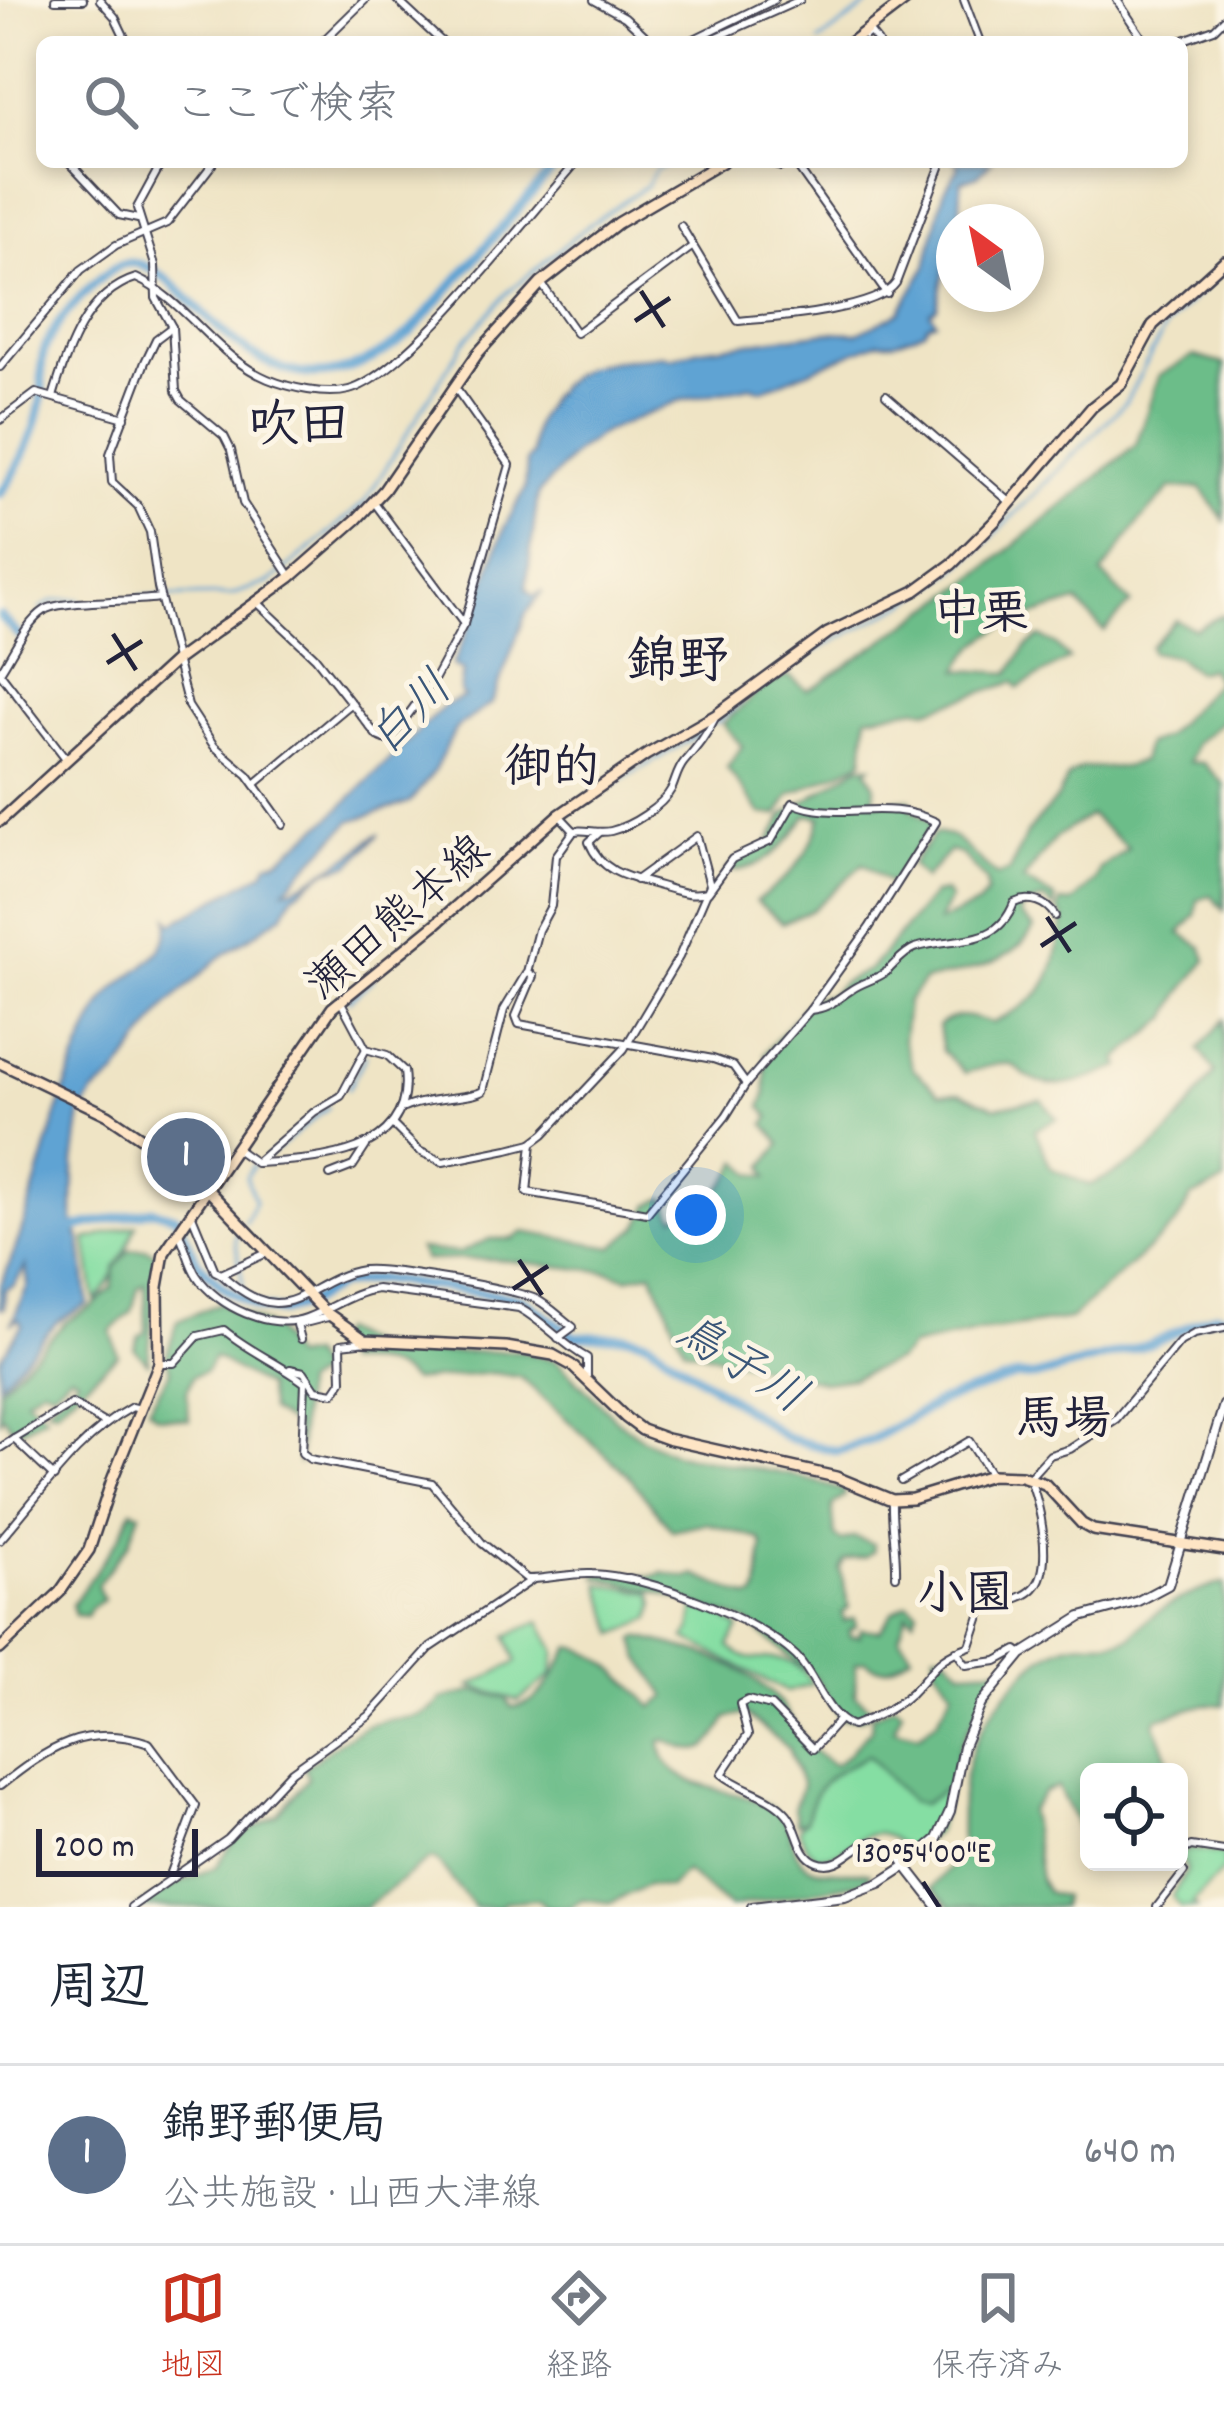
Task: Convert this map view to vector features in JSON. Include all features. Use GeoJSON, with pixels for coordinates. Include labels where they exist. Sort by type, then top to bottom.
{"type":"FeatureCollection","features":[{"type":"Feature","properties":{"kind":"main road"},"geometry":{"type":"LineString","coordinates":[[861,36],[906,0]]}},
{"type":"Feature","properties":{"kind":"main road"},"geometry":{"type":"LineString","coordinates":[[0,821],[175,661],[291,578],[374,502],[496,329],[541,283],[618,224],[712,168]]}},
{"type":"Feature","properties":{"kind":"main road","name":"瀬田熊本線"},"geometry":{"type":"LineString","coordinates":[[0,1648],[60,1592],[83,1561],[158,1363],[160,1266],[176,1230],[326,1016],[559,815],[646,755],[716,715],[828,633],[933,580],[976,542],[1092,407],[1121,384],[1153,325],[1224,261]]}},
{"type":"Feature","properties":{"kind":"main road"},"geometry":{"type":"LineString","coordinates":[[0,1063],[108,1115],[207,1189],[326,1312],[365,1340],[540,1351],[564,1359],[626,1418],[652,1434],[814,1471],[892,1500],[912,1499],[992,1475],[1029,1478],[1045,1484],[1093,1530],[1224,1550]]}},
{"type":"Feature","properties":{"kind":"street"},"geometry":{"type":"LineString","coordinates":[[55,0],[83,0]]}},
{"type":"Feature","properties":{"kind":"street"},"geometry":{"type":"LineString","coordinates":[[100,0],[124,36]]}},
{"type":"Feature","properties":{"kind":"street"},"geometry":{"type":"LineString","coordinates":[[328,36],[365,0]]}},
{"type":"Feature","properties":{"kind":"street"},"geometry":{"type":"LineString","coordinates":[[398,0],[436,36]]}},
{"type":"Feature","properties":{"kind":"street"},"geometry":{"type":"LineString","coordinates":[[594,0],[625,17],[646,36]]}},
{"type":"Feature","properties":{"kind":"street"},"geometry":{"type":"LineString","coordinates":[[700,36],[774,0]]}},
{"type":"Feature","properties":{"kind":"street"},"geometry":{"type":"LineString","coordinates":[[719,36],[800,0]]}},
{"type":"Feature","properties":{"kind":"street"},"geometry":{"type":"LineString","coordinates":[[964,0],[978,36]]}},
{"type":"Feature","properties":{"kind":"street"},"geometry":{"type":"LineString","coordinates":[[1117,0],[1141,36]]}},
{"type":"Feature","properties":{"kind":"street"},"geometry":{"type":"LineString","coordinates":[[1188,38],[1214,29],[1224,19]]}},
{"type":"Feature","properties":{"kind":"street"},"geometry":{"type":"LineString","coordinates":[[75,168],[119,215],[138,219]]}},
{"type":"Feature","properties":{"kind":"street"},"geometry":{"type":"LineString","coordinates":[[159,168],[142,197],[138,219],[155,265],[157,298],[172,327],[176,391],[224,436],[243,503],[291,578]]}},
{"type":"Feature","properties":{"kind":"street"},"geometry":{"type":"LineString","coordinates":[[0,367],[81,270],[116,245],[166,223],[209,168]]}},
{"type":"Feature","properties":{"kind":"street"},"geometry":{"type":"LineString","coordinates":[[53,397],[69,343],[87,318],[136,278],[155,286],[254,371],[307,389],[347,391],[400,360],[572,168]]}},
{"type":"Feature","properties":{"kind":"street"},"geometry":{"type":"LineString","coordinates":[[795,168],[887,294]]}},
{"type":"Feature","properties":{"kind":"street"},"geometry":{"type":"LineString","coordinates":[[682,226],[738,321],[861,303],[887,294],[902,269],[940,168]]}},
{"type":"Feature","properties":{"kind":"street"},"geometry":{"type":"LineString","coordinates":[[541,283],[576,333],[693,246]]}},
{"type":"Feature","properties":{"kind":"street"},"geometry":{"type":"LineString","coordinates":[[172,327],[156,339],[110,454],[112,482],[139,506],[150,532],[160,595],[188,706],[214,746],[255,784],[283,824]]}},
{"type":"Feature","properties":{"kind":"street"},"geometry":{"type":"LineString","coordinates":[[254,603],[315,657],[377,736],[387,740],[415,709],[464,624],[510,465],[454,385]]}},
{"type":"Feature","properties":{"kind":"street"},"geometry":{"type":"LineString","coordinates":[[0,420],[37,393],[125,418]]}},
{"type":"Feature","properties":{"kind":"street"},"geometry":{"type":"LineString","coordinates":[[886,395],[1010,502]]}},
{"type":"Feature","properties":{"kind":"street"},"geometry":{"type":"LineString","coordinates":[[374,502],[464,624]]}},
{"type":"Feature","properties":{"kind":"street"},"geometry":{"type":"LineString","coordinates":[[67,760],[0,673],[32,622],[58,604],[114,604],[160,595]]}},
{"type":"Feature","properties":{"kind":"street"},"geometry":{"type":"LineString","coordinates":[[255,784],[352,703]]}},
{"type":"Feature","properties":{"kind":"street"},"geometry":{"type":"LineString","coordinates":[[708,892],[693,895],[626,880],[593,852],[589,842],[600,832],[628,826],[665,797],[716,715]]}},
{"type":"Feature","properties":{"kind":"street"},"geometry":{"type":"LineString","coordinates":[[392,1124],[419,1151],[443,1162],[532,1143],[626,1045],[679,957],[708,892],[732,860],[771,841],[793,803],[818,810],[886,807],[936,822],[810,1010],[644,1215],[527,1192],[532,1143]]}},
{"type":"Feature","properties":{"kind":"street"},"geometry":{"type":"LineString","coordinates":[[559,815],[574,831]]}},
{"type":"Feature","properties":{"kind":"street"},"geometry":{"type":"LineString","coordinates":[[403,1108],[442,1096],[476,1096],[483,1091],[504,1010],[527,972],[550,906],[556,856],[574,831],[600,832]]}},
{"type":"Feature","properties":{"kind":"street"},"geometry":{"type":"LineString","coordinates":[[634,881],[694,835],[706,863],[708,892]]}},
{"type":"Feature","properties":{"kind":"street"},"geometry":{"type":"LineString","coordinates":[[810,1010],[831,1007],[916,947],[994,932],[1014,903],[1023,899],[1045,904],[1055,916]]}},
{"type":"Feature","properties":{"kind":"street"},"geometry":{"type":"LineString","coordinates":[[527,972],[533,976],[516,1016],[519,1024],[722,1061],[734,1066],[746,1084]]}},
{"type":"Feature","properties":{"kind":"street"},"geometry":{"type":"LineString","coordinates":[[330,1175],[353,1166],[403,1108],[404,1071],[387,1055],[366,1048],[341,1002]]}},
{"type":"Feature","properties":{"kind":"street"},"geometry":{"type":"LineString","coordinates":[[256,1163],[314,1112],[341,1096],[366,1048]]}},
{"type":"Feature","properties":{"kind":"street"},"geometry":{"type":"LineString","coordinates":[[236,1149],[256,1163],[325,1156],[366,1146]]}},
{"type":"Feature","properties":{"kind":"street"},"geometry":{"type":"LineString","coordinates":[[190,1212],[209,1262],[261,1299],[281,1302],[310,1296],[347,1274],[389,1269],[531,1298],[573,1327],[558,1338]]}},
{"type":"Feature","properties":{"kind":"street"},"geometry":{"type":"LineString","coordinates":[[176,1230],[196,1276],[241,1310],[287,1322],[326,1312]]}},
{"type":"Feature","properties":{"kind":"street"},"geometry":{"type":"LineString","coordinates":[[221,1274],[269,1252]]}},
{"type":"Feature","properties":{"kind":"street"},"geometry":{"type":"LineString","coordinates":[[301,1339],[297,1325],[362,1291],[445,1295],[519,1308],[538,1318],[587,1358],[587,1380]]}},
{"type":"Feature","properties":{"kind":"street"},"geometry":{"type":"LineString","coordinates":[[158,1363],[174,1363],[198,1336],[224,1330],[244,1348],[305,1383],[302,1453],[310,1459],[432,1483],[482,1543],[532,1580],[573,1574],[622,1576],[677,1592],[722,1613],[799,1659],[839,1720],[852,1726],[884,1713],[909,1695],[944,1655],[970,1646],[982,1610],[1024,1595],[1038,1584],[1043,1572],[1039,1502],[1029,1478],[1050,1455],[1070,1449],[1116,1419],[1180,1342],[1224,1328]]}},
{"type":"Feature","properties":{"kind":"street"},"geometry":{"type":"LineString","coordinates":[[287,1370],[299,1369],[316,1390],[334,1393],[341,1386],[340,1344],[371,1340]]}},
{"type":"Feature","properties":{"kind":"street"},"geometry":{"type":"LineString","coordinates":[[0,1448],[72,1404],[106,1424]]}},
{"type":"Feature","properties":{"kind":"street"},"geometry":{"type":"LineString","coordinates":[[752,1907],[845,1896],[880,1883],[937,1839],[950,1811],[963,1746],[981,1704],[1022,1654],[1081,1617],[1160,1592],[1174,1574],[1224,1405]]}},
{"type":"Feature","properties":{"kind":"street"},"geometry":{"type":"LineString","coordinates":[[0,1540],[106,1424],[132,1408],[140,1409]]}},
{"type":"Feature","properties":{"kind":"street"},"geometry":{"type":"LineString","coordinates":[[14,1439],[54,1477]]}},
{"type":"Feature","properties":{"kind":"street"},"geometry":{"type":"LineString","coordinates":[[901,1481],[969,1441],[992,1475]]}},
{"type":"Feature","properties":{"kind":"street"},"geometry":{"type":"LineString","coordinates":[[892,1500],[896,1576]]}},
{"type":"Feature","properties":{"kind":"street"},"geometry":{"type":"LineString","coordinates":[[130,1907],[228,1839],[292,1771],[369,1716],[430,1648],[532,1580]]}},
{"type":"Feature","properties":{"kind":"street"},"geometry":{"type":"LineString","coordinates":[[956,1651],[966,1665],[998,1661],[1017,1650],[1022,1654]]}},
{"type":"Feature","properties":{"kind":"street"},"geometry":{"type":"LineString","coordinates":[[839,1720],[813,1749],[771,1706],[748,1700],[740,1704],[748,1735],[722,1774],[784,1810],[805,1853],[818,1863],[830,1864],[865,1843],[889,1844],[938,1907]]}},
{"type":"Feature","properties":{"kind":"street"},"geometry":{"type":"LineString","coordinates":[[0,1786],[53,1746],[91,1737],[149,1742],[196,1806],[169,1878]]}},
{"type":"Feature","properties":{"kind":"street"},"geometry":{"type":"LineString","coordinates":[[1188,1848],[1224,1851]]}},
{"type":"Feature","properties":{"kind":"street"},"geometry":{"type":"LineString","coordinates":[[1157,1907],[1183,1871]]}},
{"type":"Feature","properties":{"kind":"green space"},"geometry":{"type":"Polygon","coordinates":[[[1194,356],[1224,364],[1224,520],[1201,488],[1171,488],[1102,574],[1131,603],[1104,631],[1077,602],[994,633],[980,642],[959,670],[1009,673],[1026,647],[1040,637],[1069,659],[1018,688],[1014,682],[927,710],[867,716],[863,761],[790,795],[778,815],[761,814],[727,768],[742,746],[723,724],[767,684],[789,676],[807,690],[819,684],[972,580],[1136,445],[1159,375],[1194,356]]]}},
{"type":"Feature","properties":{"kind":"green space"},"geometry":{"type":"Polygon","coordinates":[[[1224,614],[1224,719],[1196,743],[1189,762],[1203,763],[1224,784],[1224,910],[1211,895],[1198,900],[1196,915],[1180,933],[1202,947],[1207,960],[1168,1018],[1118,1059],[1121,1066],[1063,1085],[1039,1082],[1007,1064],[965,1073],[942,1051],[938,1026],[945,1021],[964,1016],[993,1023],[1027,1003],[1046,983],[1064,918],[1059,911],[1061,902],[1072,903],[1096,880],[1100,869],[1128,848],[1090,815],[1056,837],[1023,880],[1055,898],[1055,908],[1043,899],[1022,908],[1020,915],[1034,928],[1025,941],[985,965],[924,981],[907,1002],[903,1040],[913,1069],[940,1093],[961,1093],[995,1107],[1042,1100],[1057,1119],[1035,1130],[1051,1168],[1089,1185],[1132,1164],[1175,1126],[1215,1072],[1199,1049],[1224,1020],[1224,1182],[1191,1198],[1176,1224],[1070,1319],[911,1347],[898,1360],[853,1378],[824,1382],[684,1348],[652,1272],[628,1278],[492,1259],[424,1260],[419,1249],[459,1253],[490,1239],[513,1239],[524,1232],[613,1247],[638,1227],[650,1205],[665,1198],[675,1217],[721,1188],[739,1161],[753,1174],[768,1177],[764,1166],[781,1144],[765,1124],[770,1117],[761,1107],[766,1094],[765,1053],[811,998],[830,995],[871,968],[933,894],[945,892],[950,899],[938,922],[978,905],[987,893],[986,881],[961,854],[950,851],[924,879],[911,865],[935,833],[954,837],[997,876],[1010,871],[1026,834],[1058,797],[1068,777],[1081,768],[1125,767],[1141,761],[1146,744],[1164,737],[1217,681],[1210,668],[1197,672],[1176,657],[1151,652],[1150,647],[1176,620],[1195,629],[1224,614]]]}},
{"type":"Feature","properties":{"kind":"green space"},"geometry":{"type":"Polygon","coordinates":[[[859,766],[871,766],[867,769],[875,786],[874,802],[910,799],[910,808],[933,824],[891,884],[863,864],[812,910],[782,923],[756,901],[797,865],[821,817],[806,815],[792,836],[764,861],[726,871],[767,845],[785,814],[859,766]]]}},
{"type":"Feature","properties":{"kind":"green space"},"geometry":{"type":"Polygon","coordinates":[[[136,1225],[118,1266],[95,1301],[86,1240],[136,1225]]]}},
{"type":"Feature","properties":{"kind":"green space"},"geometry":{"type":"Polygon","coordinates":[[[147,1249],[157,1255],[148,1363],[134,1348],[146,1332],[145,1283],[138,1288],[132,1311],[111,1331],[118,1355],[55,1410],[47,1407],[78,1378],[70,1374],[53,1391],[42,1387],[26,1398],[46,1416],[16,1432],[3,1416],[0,1420],[0,1388],[66,1322],[112,1288],[115,1268],[129,1250],[147,1249]]]}},
{"type":"Feature","properties":{"kind":"green space"},"geometry":{"type":"Polygon","coordinates":[[[220,1303],[273,1328],[292,1358],[310,1355],[319,1373],[302,1385],[299,1465],[294,1426],[270,1411],[266,1387],[214,1357],[206,1371],[193,1376],[187,1391],[189,1420],[157,1416],[148,1408],[171,1371],[166,1356],[178,1321],[220,1303]]]}},
{"type":"Feature","properties":{"kind":"green space"},"geometry":{"type":"Polygon","coordinates":[[[339,1330],[373,1347],[438,1353],[517,1351],[556,1360],[617,1420],[675,1454],[801,1477],[844,1491],[844,1497],[832,1506],[835,1536],[841,1541],[854,1537],[873,1544],[874,1550],[845,1560],[840,1569],[849,1607],[842,1613],[844,1621],[854,1618],[856,1626],[849,1630],[850,1636],[859,1636],[861,1629],[880,1631],[893,1612],[908,1603],[918,1610],[914,1619],[907,1613],[899,1636],[912,1654],[883,1668],[865,1661],[856,1663],[855,1695],[873,1710],[861,1719],[841,1718],[815,1677],[746,1621],[596,1577],[599,1572],[695,1575],[755,1597],[763,1545],[759,1539],[706,1523],[672,1530],[628,1475],[520,1377],[492,1373],[412,1381],[380,1364],[344,1363],[334,1340],[339,1330]]]}},
{"type":"Feature","properties":{"kind":"green space"},"geometry":{"type":"Polygon","coordinates":[[[132,1510],[140,1513],[129,1543],[97,1585],[103,1600],[86,1616],[75,1615],[72,1605],[120,1536],[132,1510]]]}},
{"type":"Feature","properties":{"kind":"green space"},"geometry":{"type":"Polygon","coordinates":[[[1224,1583],[1224,1705],[1206,1704],[1158,1718],[1155,1724],[1170,1763],[1080,1763],[1080,1831],[1058,1787],[1044,1792],[1030,1811],[1040,1880],[1047,1892],[1063,1897],[1061,1907],[950,1907],[931,1888],[961,1854],[961,1805],[968,1762],[998,1703],[1038,1661],[1060,1648],[1131,1637],[1160,1610],[1224,1583]]]}},
{"type":"Feature","properties":{"kind":"green space"},"geometry":{"type":"Polygon","coordinates":[[[600,1584],[652,1593],[651,1619],[616,1634],[600,1584]]]}},
{"type":"Feature","properties":{"kind":"green space"},"geometry":{"type":"Polygon","coordinates":[[[695,1607],[739,1628],[729,1646],[740,1655],[790,1662],[812,1684],[787,1692],[685,1638],[695,1607]]]}},
{"type":"Feature","properties":{"kind":"green space"},"geometry":{"type":"Polygon","coordinates":[[[540,1621],[556,1652],[552,1675],[518,1701],[471,1686],[517,1662],[507,1636],[540,1621]]]}},
{"type":"Feature","properties":{"kind":"green space"},"geometry":{"type":"Polygon","coordinates":[[[639,1637],[697,1652],[750,1677],[780,1703],[815,1753],[834,1765],[871,1730],[872,1716],[894,1705],[902,1710],[894,1729],[919,1735],[938,1719],[953,1690],[935,1667],[935,1652],[943,1652],[962,1670],[1001,1668],[960,1745],[951,1785],[923,1804],[911,1802],[868,1755],[827,1779],[806,1821],[797,1823],[794,1808],[802,1786],[788,1748],[746,1714],[727,1718],[703,1748],[661,1741],[664,1757],[686,1778],[776,1811],[806,1864],[820,1870],[870,1873],[857,1883],[730,1907],[685,1871],[670,1888],[647,1885],[611,1903],[582,1899],[569,1907],[547,1907],[537,1899],[474,1907],[436,1860],[430,1859],[365,1907],[138,1907],[216,1867],[235,1839],[277,1815],[308,1778],[304,1767],[371,1724],[422,1715],[442,1699],[476,1691],[506,1698],[511,1707],[522,1705],[540,1694],[571,1647],[604,1662],[653,1707],[667,1697],[640,1657],[635,1640],[639,1637]]]}},
{"type":"Feature","properties":{"kind":"green space"},"geometry":{"type":"Polygon","coordinates":[[[868,1755],[894,1783],[923,1804],[951,1785],[936,1832],[913,1851],[878,1834],[861,1837],[832,1854],[815,1855],[799,1829],[812,1795],[826,1779],[868,1755]]]}},
{"type":"Feature","properties":{"kind":"green space"},"geometry":{"type":"Polygon","coordinates":[[[1188,1850],[1224,1854],[1224,1869],[1193,1902],[1197,1907],[1180,1907],[1172,1896],[1188,1871],[1188,1850]]]}},
{"type":"Feature","properties":{"kind":"water"},"geometry":{"type":"Polygon","coordinates":[[[958,168],[985,168],[961,181],[960,204],[941,204],[958,168]]]}},
{"type":"Feature","properties":{"kind":"water"},"geometry":{"type":"Polygon","coordinates":[[[936,225],[936,308],[930,312],[936,321],[924,331],[895,342],[878,342],[762,390],[751,386],[678,401],[602,433],[576,452],[538,494],[526,588],[533,596],[543,591],[526,613],[492,703],[456,728],[433,773],[410,802],[351,821],[285,889],[316,876],[380,834],[351,864],[327,870],[293,895],[282,915],[219,958],[167,1005],[116,1076],[94,1093],[81,1113],[73,1221],[81,1242],[88,1304],[57,1322],[0,1384],[0,1359],[22,1325],[18,1318],[11,1324],[28,1285],[26,1266],[14,1285],[5,1289],[4,1308],[0,1309],[0,1287],[70,1075],[100,1008],[162,947],[169,918],[173,923],[264,872],[268,863],[328,820],[444,706],[464,697],[460,692],[463,671],[452,666],[504,528],[525,489],[537,421],[558,388],[583,369],[612,361],[671,358],[700,349],[827,332],[858,333],[900,311],[926,267],[936,225]]]}},
{"type":"Feature","properties":{"kind":"waterway"},"geometry":{"type":"LineString","coordinates":[[827,36],[875,0]]}},
{"type":"Feature","properties":{"kind":"waterway"},"geometry":{"type":"LineString","coordinates":[[0,494],[33,433],[42,393],[42,359],[50,337],[72,306],[109,271],[136,263],[163,277],[262,360],[304,374],[354,367],[412,331],[554,168]]}},
{"type":"Feature","properties":{"kind":"waterway"},"geometry":{"type":"LineString","coordinates":[[138,597],[231,595],[270,582],[290,566],[364,503],[463,343],[507,293],[586,227],[647,185],[659,168]]}},
{"type":"Feature","properties":{"kind":"waterway"},"geometry":{"type":"LineString","coordinates":[[801,658],[905,604],[985,544],[1125,403],[1166,326],[1224,268]]}},
{"type":"Feature","properties":{"kind":"waterway"},"geometry":{"type":"LineString","coordinates":[[40,610],[54,601],[81,600]]}},
{"type":"Feature","properties":{"kind":"waterway"},"geometry":{"type":"LineString","coordinates":[[0,616],[19,636]]}},
{"type":"Feature","properties":{"kind":"waterway"},"geometry":{"type":"LineString","coordinates":[[716,723],[740,702]]}},
{"type":"Feature","properties":{"kind":"waterway"},"geometry":{"type":"LineString","coordinates":[[597,794],[703,732]]}},
{"type":"Feature","properties":{"kind":"waterway"},"geometry":{"type":"LineString","coordinates":[[349,1000],[373,979]]}},
{"type":"Feature","properties":{"kind":"waterway"},"geometry":{"type":"LineString","coordinates":[[348,1089],[366,1055]]}},
{"type":"Feature","properties":{"kind":"waterway"},"geometry":{"type":"LineString","coordinates":[[266,1158],[328,1107]]}},
{"type":"Feature","properties":{"kind":"waterway"},"geometry":{"type":"LineString","coordinates":[[245,1222],[255,1201],[246,1177],[253,1166]]}},
{"type":"Feature","properties":{"kind":"waterway","name":"鳥子川"},"geometry":{"type":"LineString","coordinates":[[65,1230],[153,1210],[177,1217],[198,1263],[225,1289],[258,1308],[282,1312],[339,1285],[378,1279],[521,1298],[575,1336],[628,1336],[648,1341],[787,1438],[837,1451],[869,1441],[941,1401],[1018,1376],[1035,1377],[1150,1344],[1215,1314],[1224,1316]]}},
{"type":"Feature","properties":{"kind":"waterway"},"geometry":{"type":"LineString","coordinates":[[240,1230],[235,1239],[243,1285]]}},
{"type":"Feature","properties":{"kind":"place","name":"錦野郵便局"},"geometry":{"type":"Point","coordinates":[186,1157]}},
{"type":"Feature","properties":{"kind":"district","name":"吹田"},"geometry":{"type":"Point","coordinates":[299,422]}},
{"type":"Feature","properties":{"kind":"district","name":"中栗"},"geometry":{"type":"Point","coordinates":[981,611]}},
{"type":"Feature","properties":{"kind":"district","name":"錦野"},"geometry":{"type":"Point","coordinates":[678,658]}},
{"type":"Feature","properties":{"kind":"district","name":"御的"},"geometry":{"type":"Point","coordinates":[552,764]}},
{"type":"Feature","properties":{"kind":"district","name":"馬場"},"geometry":{"type":"Point","coordinates":[1063,1416]}},
{"type":"Feature","properties":{"kind":"district","name":"小園"},"geometry":{"type":"Point","coordinates":[965,1591]}},
{"type":"Feature","properties":{"kind":"water label","name":"白川"},"geometry":{"type":"Point","coordinates":[408,711]}}]}
